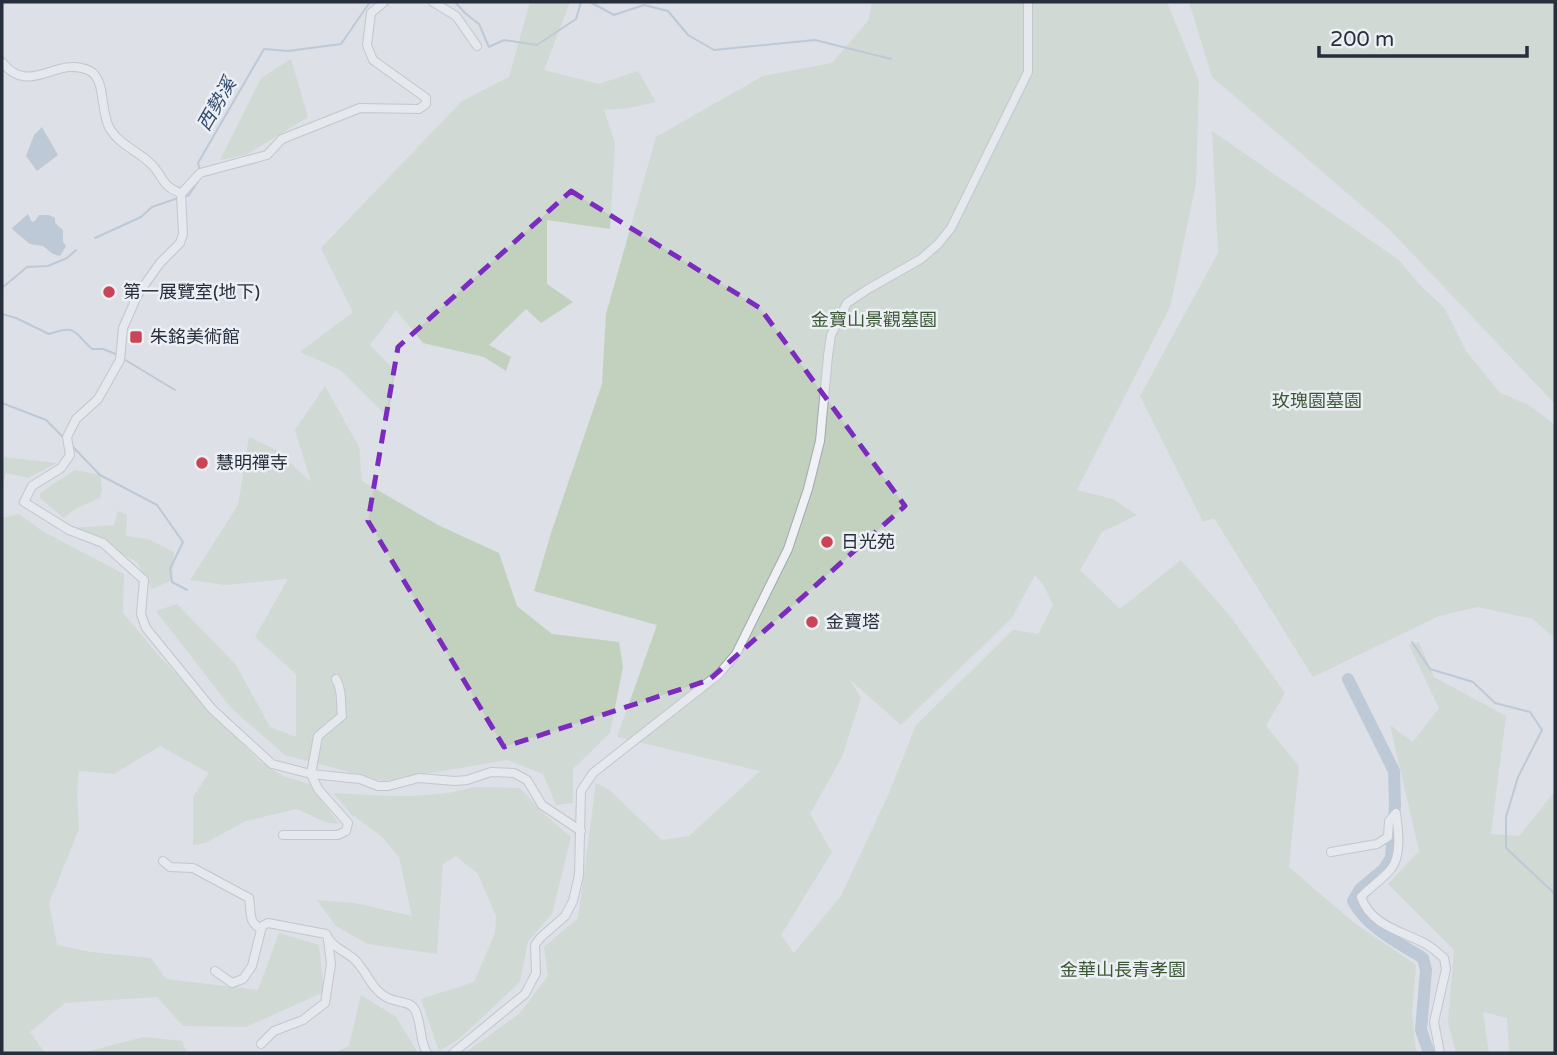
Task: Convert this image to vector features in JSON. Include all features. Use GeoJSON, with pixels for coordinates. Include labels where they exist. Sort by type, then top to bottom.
{"type":"FeatureCollection","features":[{"type":"Feature","properties":{"kind":"street"},"geometry":{"type":"LineString","coordinates":[[384,2],[371,13],[367,45],[373,60],[426,98],[426,104],[419,109],[360,108],[282,139],[267,155],[200,173],[181,194],[183,234],[180,243],[160,262],[138,294],[123,328],[120,360],[98,398],[76,419],[66,437],[69,454],[61,468],[32,486],[24,502],[69,530],[103,543],[144,580],[141,614],[146,628],[212,709],[272,764],[311,775],[360,779],[378,786],[419,778],[455,781],[491,772],[514,773],[527,780],[542,805],[581,831]]}},
{"type":"Feature","properties":{"kind":"street"},"geometry":{"type":"LineString","coordinates":[[433,2],[456,16],[477,46]]}},
{"type":"Feature","properties":{"kind":"street"},"geometry":{"type":"LineString","coordinates":[[453,1053],[525,994],[533,983],[536,974],[535,945],[565,916],[573,901],[579,875],[581,791],[593,773],[719,674],[736,654],[788,549],[808,489],[820,441],[831,335],[847,303],[921,259],[951,228],[1028,72],[1028,2]]}},
{"type":"Feature","properties":{"kind":"street"},"geometry":{"type":"LineString","coordinates":[[2,62],[5,73],[32,78],[73,65],[92,71],[100,84],[103,113],[110,129],[120,141],[158,170],[167,185],[181,194]]}},
{"type":"Feature","properties":{"kind":"street"},"geometry":{"type":"LineString","coordinates":[[283,835],[338,835],[346,831],[348,823],[318,789],[311,775],[318,736],[342,716],[342,691],[336,679]]}},
{"type":"Feature","properties":{"kind":"street"},"geometry":{"type":"LineString","coordinates":[[1331,852],[1377,844],[1388,836],[1390,821],[1396,813],[1396,859],[1391,870],[1372,884],[1362,897],[1370,914],[1384,924],[1429,945],[1444,958],[1446,970],[1434,1022],[1440,1053]]}},
{"type":"Feature","properties":{"kind":"street"},"geometry":{"type":"LineString","coordinates":[[163,861],[170,867],[193,869],[249,898],[251,918],[254,925],[261,929]]}},
{"type":"Feature","properties":{"kind":"street"},"geometry":{"type":"LineString","coordinates":[[215,971],[232,983],[243,979],[252,966],[262,926],[268,923],[326,934],[331,964],[325,1003],[303,1020],[274,1031],[261,1044]]}},
{"type":"Feature","properties":{"kind":"street"},"geometry":{"type":"LineString","coordinates":[[328,940],[356,960],[379,993],[390,1000],[407,1002],[415,1010],[423,1047],[427,1053]]}},
{"type":"Feature","properties":{"kind":"highlighted area"},"geometry":{"type":"Polygon","coordinates":[[[571,191],[760,308],[905,506],[709,680],[504,747],[368,521],[398,347],[571,191]]]}},
{"type":"Feature","properties":{"kind":"green space"},"geometry":{"type":"Polygon","coordinates":[[[530,2],[570,2],[544,70],[599,84],[638,71],[656,102],[604,110],[615,143],[610,229],[547,220],[547,284],[573,302],[541,323],[526,309],[489,345],[511,357],[506,371],[484,357],[423,343],[396,310],[370,345],[395,371],[388,417],[340,370],[300,352],[353,312],[321,248],[462,101],[509,77],[530,2]]]}},
{"type":"Feature","properties":{"kind":"green space"},"geometry":{"type":"Polygon","coordinates":[[[872,2],[1167,2],[1199,81],[1196,184],[1170,307],[1077,490],[1113,499],[1137,515],[1102,532],[1080,570],[1120,609],[1181,560],[1230,616],[1285,693],[1266,726],[1299,766],[1289,867],[1353,922],[1416,965],[1412,1013],[1416,1053],[465,1053],[520,1013],[548,976],[544,947],[578,918],[596,783],[608,789],[662,840],[689,836],[760,771],[617,737],[657,625],[534,591],[602,384],[606,314],[656,137],[763,76],[832,63],[868,21],[872,2]],[[1035,575],[1012,618],[901,725],[849,679],[861,698],[842,757],[810,814],[832,852],[781,935],[794,953],[841,896],[890,791],[916,725],[1013,630],[1038,634],[1053,605],[1035,575]]]}},
{"type":"Feature","properties":{"kind":"green space"},"geometry":{"type":"Polygon","coordinates":[[[1189,2],[1555,2],[1555,404],[1389,229],[1212,77],[1189,2]]]}},
{"type":"Feature","properties":{"kind":"green space"},"geometry":{"type":"Polygon","coordinates":[[[291,59],[308,117],[246,155],[220,160],[261,78],[291,59]]]}},
{"type":"Feature","properties":{"kind":"green space","name":"玫瑰園墓園"},"geometry":{"type":"Polygon","coordinates":[[[1212,131],[1399,260],[1445,309],[1466,351],[1500,393],[1529,405],[1555,425],[1555,639],[1533,619],[1478,607],[1439,616],[1313,677],[1214,518],[1203,522],[1140,396],[1218,253],[1212,131]]]}},
{"type":"Feature","properties":{"kind":"green space"},"geometry":{"type":"Polygon","coordinates":[[[325,386],[359,447],[362,481],[438,525],[499,553],[517,606],[552,634],[619,642],[623,667],[610,733],[573,769],[573,803],[556,805],[543,774],[507,760],[384,781],[285,755],[232,709],[156,611],[177,604],[236,665],[270,727],[296,737],[296,674],[255,637],[288,579],[226,585],[190,580],[238,505],[249,437],[276,450],[311,482],[295,430],[325,386]]]}},
{"type":"Feature","properties":{"kind":"green space"},"geometry":{"type":"Polygon","coordinates":[[[2,457],[57,463],[28,478],[6,473],[2,488],[2,457]]]}},
{"type":"Feature","properties":{"kind":"green space"},"geometry":{"type":"Polygon","coordinates":[[[75,470],[100,475],[100,498],[75,509],[64,518],[40,498],[40,493],[75,470]]]}},
{"type":"Feature","properties":{"kind":"green space"},"geometry":{"type":"Polygon","coordinates":[[[118,511],[127,515],[126,536],[148,539],[174,552],[172,580],[152,589],[137,562],[70,528],[114,525],[118,511]]]}},
{"type":"Feature","properties":{"kind":"green space"},"geometry":{"type":"Polygon","coordinates":[[[19,514],[42,531],[124,574],[123,613],[160,657],[259,761],[285,777],[310,784],[339,824],[325,822],[297,809],[246,821],[205,843],[193,845],[193,797],[209,773],[160,746],[114,774],[79,771],[79,829],[49,903],[57,945],[91,952],[151,958],[166,979],[258,990],[279,933],[319,945],[324,992],[246,1027],[183,1026],[157,997],[65,1003],[30,1032],[45,1053],[2,1053],[2,518],[19,514]]]}},
{"type":"Feature","properties":{"kind":"green space"},"geometry":{"type":"Polygon","coordinates":[[[1419,642],[1434,677],[1506,716],[1491,834],[1519,836],[1555,791],[1555,1053],[1509,1053],[1507,1018],[1483,1012],[1489,1053],[1456,1053],[1448,1023],[1454,950],[1388,884],[1419,851],[1390,725],[1413,742],[1439,708],[1409,645],[1419,642]]]}},
{"type":"Feature","properties":{"kind":"green space"},"geometry":{"type":"Polygon","coordinates":[[[475,787],[520,788],[544,814],[571,837],[552,914],[528,941],[520,982],[459,1039],[439,1051],[421,999],[474,982],[495,933],[496,916],[478,874],[456,856],[443,864],[437,954],[368,944],[336,926],[317,900],[355,903],[412,916],[399,857],[381,836],[351,814],[333,793],[423,795],[475,787]]]}},
{"type":"Feature","properties":{"kind":"green space"},"geometry":{"type":"Polygon","coordinates":[[[361,995],[396,1017],[418,1053],[333,1053],[349,1046],[361,995]]]}},
{"type":"Feature","properties":{"kind":"green space"},"geometry":{"type":"Polygon","coordinates":[[[144,1037],[182,1041],[187,1053],[82,1053],[144,1037]]]}},
{"type":"Feature","properties":{"kind":"water"},"geometry":{"type":"Polygon","coordinates":[[[42,127],[58,155],[37,171],[26,156],[34,135],[42,127]]]}},
{"type":"Feature","properties":{"kind":"water"},"geometry":{"type":"Polygon","coordinates":[[[28,214],[32,222],[39,215],[55,218],[55,223],[63,230],[63,242],[66,246],[60,256],[43,246],[30,244],[13,230],[28,214]]]}},
{"type":"Feature","properties":{"kind":"waterway","name":"西勢溪"},"geometry":{"type":"LineString","coordinates":[[200,170],[198,163],[264,49],[288,51],[341,44],[370,2]]}},
{"type":"Feature","properties":{"kind":"waterway","name":"西勢溪"},"geometry":{"type":"LineString","coordinates":[[455,2],[479,24],[489,47],[504,40],[537,45],[576,19],[581,2]]}},
{"type":"Feature","properties":{"kind":"waterway","name":"西勢溪"},"geometry":{"type":"LineString","coordinates":[[590,2],[614,15],[644,5],[668,11],[688,35],[714,50],[815,40],[891,59]]}},
{"type":"Feature","properties":{"kind":"waterway","name":"西勢溪"},"geometry":{"type":"LineString","coordinates":[[183,197],[189,195],[200,178]]}},
{"type":"Feature","properties":{"kind":"waterway","name":"西勢溪"},"geometry":{"type":"LineString","coordinates":[[95,238],[141,217],[152,207],[178,198]]}},
{"type":"Feature","properties":{"kind":"waterway","name":"西勢溪"},"geometry":{"type":"LineString","coordinates":[[2,288],[27,267],[48,266],[67,258],[76,250]]}},
{"type":"Feature","properties":{"kind":"waterway"},"geometry":{"type":"LineString","coordinates":[[2,314],[49,334],[74,331],[92,349],[103,349],[118,355]]}},
{"type":"Feature","properties":{"kind":"waterway"},"geometry":{"type":"LineString","coordinates":[[122,358],[175,390]]}},
{"type":"Feature","properties":{"kind":"waterway"},"geometry":{"type":"LineString","coordinates":[[2,403],[46,420],[64,438]]}},
{"type":"Feature","properties":{"kind":"waterway"},"geometry":{"type":"LineString","coordinates":[[73,447],[100,475],[157,505],[183,542],[170,569],[172,582],[187,590]]}},
{"type":"Feature","properties":{"kind":"waterway"},"geometry":{"type":"LineString","coordinates":[[1412,642],[1430,669],[1473,682],[1495,703],[1530,712],[1542,730],[1518,777],[1506,817],[1506,848],[1555,894]]}},
{"type":"Feature","properties":{"kind":"waterway"},"geometry":{"type":"LineString","coordinates":[[1348,679],[1394,771],[1395,805],[1391,858],[1384,869],[1360,889],[1353,901],[1375,927],[1423,958],[1426,970],[1421,1030],[1429,1053]]}},
{"type":"Feature","properties":{"kind":"place","name":"第一展覽室(地下)"},"geometry":{"type":"Point","coordinates":[109,292]}},
{"type":"Feature","properties":{"kind":"place","name":"朱銘美術館"},"geometry":{"type":"Point","coordinates":[136,337]}},
{"type":"Feature","properties":{"kind":"place","name":"慧明禪寺"},"geometry":{"type":"Point","coordinates":[202,463]}},
{"type":"Feature","properties":{"kind":"place","name":"日光苑"},"geometry":{"type":"Point","coordinates":[827,542]}},
{"type":"Feature","properties":{"kind":"place","name":"金寶塔"},"geometry":{"type":"Point","coordinates":[812,622]}},
{"type":"Feature","properties":{"kind":"park label","name":"金寶山景觀墓園"},"geometry":{"type":"Point","coordinates":[874,320]}},
{"type":"Feature","properties":{"kind":"park label","name":"金華山長青孝園"},"geometry":{"type":"Point","coordinates":[1123,970]}}]}
